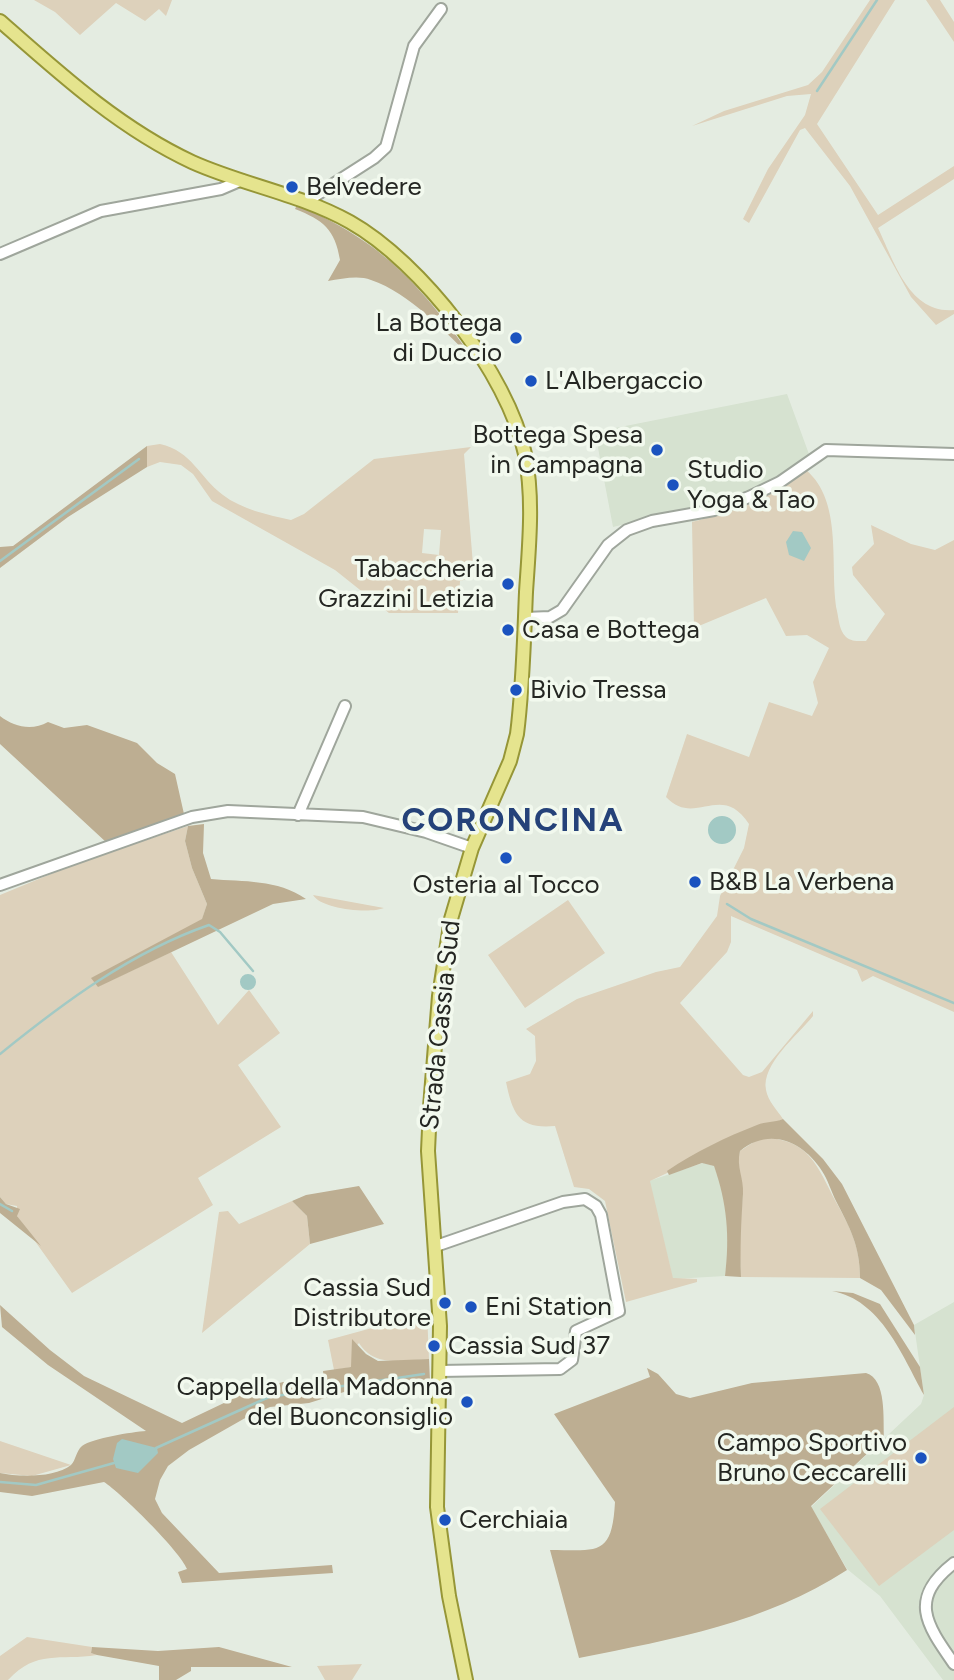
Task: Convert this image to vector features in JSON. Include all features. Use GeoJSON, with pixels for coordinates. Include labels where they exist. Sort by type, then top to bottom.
{"type":"FeatureCollection","features":[{"type":"Feature","properties":{"kind":"main road","name":"Strada Cassia Sud"},"geometry":{"type":"LineString","coordinates":[[0,21],[84,94],[181,157],[307,201],[364,230],[416,274],[450,315],[504,398],[519,434],[527,470],[530,523],[514,747],[472,848],[451,919],[436,1018],[428,1143],[436,1246],[438,1519],[449,1596],[466,1680]]}},
{"type":"Feature","properties":{"kind":"street"},"geometry":{"type":"LineString","coordinates":[[307,201],[374,158],[386,146],[414,46],[441,9]]}},
{"type":"Feature","properties":{"kind":"street"},"geometry":{"type":"LineString","coordinates":[[0,254],[101,211],[221,188],[242,180]]}},
{"type":"Feature","properties":{"kind":"street"},"geometry":{"type":"LineString","coordinates":[[525,618],[550,617],[562,610],[608,545],[627,530],[652,521],[714,510],[749,498],[780,482],[825,450],[954,454]]}},
{"type":"Feature","properties":{"kind":"street"},"geometry":{"type":"LineString","coordinates":[[298,815],[345,706]]}},
{"type":"Feature","properties":{"kind":"street"},"geometry":{"type":"LineString","coordinates":[[0,885],[192,817],[228,811],[363,817],[426,832],[472,848]]}},
{"type":"Feature","properties":{"kind":"street"},"geometry":{"type":"LineString","coordinates":[[436,1246],[563,1202],[585,1199],[596,1206],[601,1215],[619,1311],[576,1331],[572,1360],[563,1368],[535,1371],[439,1371]]}},
{"type":"Feature","properties":{"kind":"street"},"geometry":{"type":"LineString","coordinates":[[954,1563],[933,1583],[925,1607],[929,1626],[954,1664]]}},
{"type":"Feature","properties":{"kind":"shaded area"},"geometry":{"type":"Polygon","coordinates":[[[34,0],[172,0],[166,16],[159,9],[145,21],[116,3],[80,35],[55,12],[34,0]]]}},
{"type":"Feature","properties":{"kind":"shaded area"},"geometry":{"type":"Polygon","coordinates":[[[870,0],[895,0],[817,124],[878,215],[954,166],[954,179],[878,228],[897,270],[914,295],[925,304],[938,309],[954,310],[954,314],[936,325],[911,297],[850,186],[805,128],[800,130],[749,223],[743,219],[768,169],[805,115],[811,94],[787,96],[692,126],[724,111],[808,85],[822,72],[870,0]]]}},
{"type":"Feature","properties":{"kind":"shaded area"},"geometry":{"type":"Polygon","coordinates":[[[926,0],[940,0],[954,22],[954,42],[926,0]]]}},
{"type":"Feature","properties":{"kind":"shaded area"},"geometry":{"type":"Polygon","coordinates":[[[297,205],[354,234],[398,269],[437,310],[475,361],[427,315],[400,294],[361,278],[328,281],[340,260],[335,240],[320,222],[295,209],[297,205]]]}},
{"type":"Feature","properties":{"kind":"shaded area"},"geometry":{"type":"Polygon","coordinates":[[[787,394],[813,465],[787,486],[747,505],[692,522],[692,508],[613,527],[595,432],[787,394]]]}},
{"type":"Feature","properties":{"kind":"shaded area"},"geometry":{"type":"Polygon","coordinates":[[[160,444],[171,447],[188,458],[223,495],[246,508],[291,520],[304,514],[374,459],[471,447],[464,454],[474,577],[460,581],[458,613],[389,613],[335,570],[212,501],[193,474],[181,465],[160,462],[147,467],[147,446],[160,444]],[[424,529],[422,553],[439,555],[441,530],[424,529]]]}},
{"type":"Feature","properties":{"kind":"shaded area"},"geometry":{"type":"Polygon","coordinates":[[[147,446],[147,467],[68,517],[0,568],[0,547],[13,546],[147,446]]]}},
{"type":"Feature","properties":{"kind":"shaded area"},"geometry":{"type":"Polygon","coordinates":[[[806,470],[818,483],[826,499],[833,536],[837,611],[842,631],[851,640],[866,641],[885,614],[853,575],[852,567],[874,544],[871,525],[911,544],[935,550],[954,540],[954,1012],[873,976],[862,982],[857,970],[731,916],[731,942],[727,952],[680,1003],[743,1075],[749,1077],[762,1072],[813,1011],[813,1016],[782,1050],[766,1080],[769,1098],[783,1119],[650,1181],[673,1278],[697,1279],[697,1282],[626,1302],[605,1201],[589,1189],[574,1187],[555,1126],[534,1125],[520,1118],[515,1112],[506,1082],[530,1074],[536,1061],[535,1036],[526,1029],[577,999],[656,972],[680,967],[717,916],[720,896],[744,848],[749,824],[739,812],[728,806],[687,808],[666,797],[687,734],[749,757],[769,702],[812,716],[818,703],[813,682],[829,648],[807,635],[786,636],[766,598],[694,628],[692,522],[767,496],[806,470]]]}},
{"type":"Feature","properties":{"kind":"shaded area"},"geometry":{"type":"Polygon","coordinates":[[[0,716],[23,726],[48,722],[64,728],[87,725],[137,743],[157,763],[175,774],[184,814],[107,843],[0,744],[0,716]]]}},
{"type":"Feature","properties":{"kind":"shaded area"},"geometry":{"type":"Polygon","coordinates":[[[204,824],[203,853],[211,879],[272,885],[306,899],[273,904],[98,987],[91,978],[202,919],[207,904],[192,868],[185,841],[188,826],[204,824]]]}},
{"type":"Feature","properties":{"kind":"shaded area"},"geometry":{"type":"Polygon","coordinates":[[[188,826],[185,841],[192,868],[207,904],[202,920],[92,978],[99,986],[171,952],[218,1025],[249,990],[280,1033],[238,1065],[281,1127],[198,1178],[213,1205],[72,1293],[17,1216],[17,1206],[6,1204],[0,1197],[0,895],[75,864],[188,826]]]}},
{"type":"Feature","properties":{"kind":"shaded area"},"geometry":{"type":"Polygon","coordinates":[[[313,895],[384,908],[368,910],[335,907],[325,904],[313,895]]]}},
{"type":"Feature","properties":{"kind":"shaded area"},"geometry":{"type":"Polygon","coordinates":[[[568,900],[605,953],[525,1008],[488,955],[568,900]]]}},
{"type":"Feature","properties":{"kind":"shaded area"},"geometry":{"type":"Polygon","coordinates":[[[783,1119],[823,1159],[842,1184],[914,1325],[915,1335],[881,1290],[860,1278],[853,1238],[822,1171],[805,1152],[785,1141],[762,1140],[740,1151],[743,1188],[741,1277],[725,1276],[726,1220],[714,1166],[702,1163],[669,1175],[667,1171],[734,1135],[760,1124],[783,1119]]]}},
{"type":"Feature","properties":{"kind":"shaded area"},"geometry":{"type":"Polygon","coordinates":[[[760,1138],[777,1139],[801,1148],[817,1166],[854,1239],[860,1278],[741,1277],[739,1233],[743,1194],[737,1164],[740,1151],[760,1138]]]}},
{"type":"Feature","properties":{"kind":"shaded area"},"geometry":{"type":"Polygon","coordinates":[[[703,1163],[714,1166],[723,1190],[730,1240],[725,1276],[673,1279],[649,1181],[703,1163]]]}},
{"type":"Feature","properties":{"kind":"shaded area"},"geometry":{"type":"Polygon","coordinates":[[[359,1186],[384,1224],[310,1244],[307,1216],[292,1201],[306,1195],[359,1186]]]}},
{"type":"Feature","properties":{"kind":"shaded area"},"geometry":{"type":"Polygon","coordinates":[[[0,1197],[6,1204],[20,1209],[17,1216],[41,1246],[0,1213],[0,1197]]]}},
{"type":"Feature","properties":{"kind":"shaded area"},"geometry":{"type":"Polygon","coordinates":[[[292,1201],[307,1216],[310,1244],[202,1333],[219,1212],[228,1211],[239,1224],[292,1201]]]}},
{"type":"Feature","properties":{"kind":"shaded area"},"geometry":{"type":"Polygon","coordinates":[[[832,1291],[853,1293],[880,1304],[920,1367],[924,1395],[898,1347],[877,1317],[849,1296],[832,1291]]]}},
{"type":"Feature","properties":{"kind":"shaded area"},"geometry":{"type":"Polygon","coordinates":[[[954,1302],[954,1680],[943,1680],[880,1596],[847,1569],[811,1507],[921,1404],[924,1395],[914,1325],[954,1302]]]}},
{"type":"Feature","properties":{"kind":"shaded area"},"geometry":{"type":"Polygon","coordinates":[[[0,1305],[84,1376],[182,1423],[247,1392],[283,1382],[324,1380],[323,1371],[351,1367],[352,1339],[366,1354],[378,1361],[429,1359],[430,1381],[344,1392],[309,1403],[270,1407],[189,1450],[168,1466],[160,1480],[155,1499],[162,1513],[219,1573],[332,1565],[333,1573],[182,1583],[178,1572],[187,1569],[174,1550],[123,1497],[104,1482],[32,1496],[0,1492],[0,1473],[26,1476],[56,1472],[71,1465],[80,1448],[87,1443],[146,1431],[48,1365],[2,1327],[0,1305]]]}},
{"type":"Feature","properties":{"kind":"shaded area"},"geometry":{"type":"Polygon","coordinates":[[[427,1313],[429,1359],[381,1359],[365,1351],[359,1343],[352,1351],[352,1367],[334,1370],[328,1340],[427,1313]]]}},
{"type":"Feature","properties":{"kind":"shaded area"},"geometry":{"type":"Polygon","coordinates":[[[647,1368],[658,1374],[676,1394],[690,1398],[752,1383],[866,1373],[878,1383],[881,1391],[884,1438],[811,1506],[847,1570],[784,1603],[718,1627],[579,1658],[550,1550],[599,1547],[610,1533],[615,1502],[554,1414],[650,1377],[647,1368]]]}},
{"type":"Feature","properties":{"kind":"shaded area","name":"Campo Sportivo Bruno Ceccarelli"},"geometry":{"type":"Polygon","coordinates":[[[954,1407],[954,1530],[879,1586],[820,1509],[954,1407]]]}},
{"type":"Feature","properties":{"kind":"shaded area"},"geometry":{"type":"Polygon","coordinates":[[[0,1441],[71,1465],[32,1476],[0,1473],[0,1441]]]}},
{"type":"Feature","properties":{"kind":"shaded area"},"geometry":{"type":"Polygon","coordinates":[[[27,1637],[92,1647],[91,1653],[97,1655],[39,1660],[19,1670],[8,1680],[0,1680],[0,1656],[27,1637]]]}},
{"type":"Feature","properties":{"kind":"shaded area"},"geometry":{"type":"Polygon","coordinates":[[[92,1647],[158,1651],[219,1647],[292,1667],[191,1667],[191,1671],[176,1680],[159,1680],[159,1666],[97,1655],[91,1653],[92,1647]]]}},
{"type":"Feature","properties":{"kind":"shaded area"},"geometry":{"type":"Polygon","coordinates":[[[362,1664],[352,1680],[325,1680],[317,1666],[362,1664]]]}},
{"type":"Feature","properties":{"kind":"water"},"geometry":{"type":"Polygon","coordinates":[[[793,531],[802,532],[811,548],[804,561],[789,555],[786,542],[793,531]]]}},
{"type":"Feature","properties":{"kind":"water"},"geometry":{"type":"Polygon","coordinates":[[[722,816],[732,820],[736,830],[732,840],[722,844],[712,840],[708,830],[712,820],[722,816]]]}},
{"type":"Feature","properties":{"kind":"water"},"geometry":{"type":"Polygon","coordinates":[[[248,974],[254,976],[254,988],[248,990],[242,988],[240,982],[242,976],[248,974]]]}},
{"type":"Feature","properties":{"kind":"water"},"geometry":{"type":"Polygon","coordinates":[[[122,1439],[157,1448],[158,1453],[138,1473],[116,1468],[113,1459],[117,1443],[122,1439]]]}},
{"type":"Feature","properties":{"kind":"waterway"},"geometry":{"type":"LineString","coordinates":[[817,91],[877,0]]}},
{"type":"Feature","properties":{"kind":"waterway"},"geometry":{"type":"LineString","coordinates":[[0,561],[139,459]]}},
{"type":"Feature","properties":{"kind":"waterway"},"geometry":{"type":"LineString","coordinates":[[727,904],[751,919],[954,1003]]}},
{"type":"Feature","properties":{"kind":"waterway"},"geometry":{"type":"LineString","coordinates":[[0,1054],[48,1016],[125,964],[152,949],[209,925],[220,932],[253,971]]}},
{"type":"Feature","properties":{"kind":"waterway"},"geometry":{"type":"LineString","coordinates":[[0,1204],[12,1211]]}},
{"type":"Feature","properties":{"kind":"waterway"},"geometry":{"type":"LineString","coordinates":[[156,1448],[269,1397],[424,1374]]}},
{"type":"Feature","properties":{"kind":"waterway"},"geometry":{"type":"LineString","coordinates":[[0,1482],[36,1485],[114,1463]]}},
{"type":"Feature","properties":{"kind":"place","name":"Belvedere"},"geometry":{"type":"Point","coordinates":[292,187]}},
{"type":"Feature","properties":{"kind":"place","name":"La Bottega di Duccio"},"geometry":{"type":"Point","coordinates":[516,338]}},
{"type":"Feature","properties":{"kind":"place","name":"L'Albergaccio"},"geometry":{"type":"Point","coordinates":[531,381]}},
{"type":"Feature","properties":{"kind":"place","name":"Bottega Spesa in Campagna"},"geometry":{"type":"Point","coordinates":[657,450]}},
{"type":"Feature","properties":{"kind":"place","name":"Studio Yoga & Tao"},"geometry":{"type":"Point","coordinates":[673,485]}},
{"type":"Feature","properties":{"kind":"place","name":"Tabaccheria Grazzini Letizia"},"geometry":{"type":"Point","coordinates":[508,584]}},
{"type":"Feature","properties":{"kind":"place","name":"Casa e Bottega"},"geometry":{"type":"Point","coordinates":[508,630]}},
{"type":"Feature","properties":{"kind":"place","name":"Bivio Tressa"},"geometry":{"type":"Point","coordinates":[516,690]}},
{"type":"Feature","properties":{"kind":"place","name":"Osteria al Tocco"},"geometry":{"type":"Point","coordinates":[506,858]}},
{"type":"Feature","properties":{"kind":"place","name":"B&B La Verbena"},"geometry":{"type":"Point","coordinates":[695,882]}},
{"type":"Feature","properties":{"kind":"place","name":"Cassia Sud Distributore"},"geometry":{"type":"Point","coordinates":[445,1303]}},
{"type":"Feature","properties":{"kind":"place","name":"Eni Station"},"geometry":{"type":"Point","coordinates":[471,1307]}},
{"type":"Feature","properties":{"kind":"place","name":"Cassia Sud 37"},"geometry":{"type":"Point","coordinates":[434,1346]}},
{"type":"Feature","properties":{"kind":"place","name":"Cappella della Madonna del Buonconsiglio"},"geometry":{"type":"Point","coordinates":[467,1402]}},
{"type":"Feature","properties":{"kind":"place","name":"Campo Sportivo Bruno Ceccarelli"},"geometry":{"type":"Point","coordinates":[921,1458]}},
{"type":"Feature","properties":{"kind":"place","name":"Cerchiaia"},"geometry":{"type":"Point","coordinates":[445,1520]}},
{"type":"Feature","properties":{"kind":"district","name":"CORONCINA"},"geometry":{"type":"Point","coordinates":[513,821]}}]}
